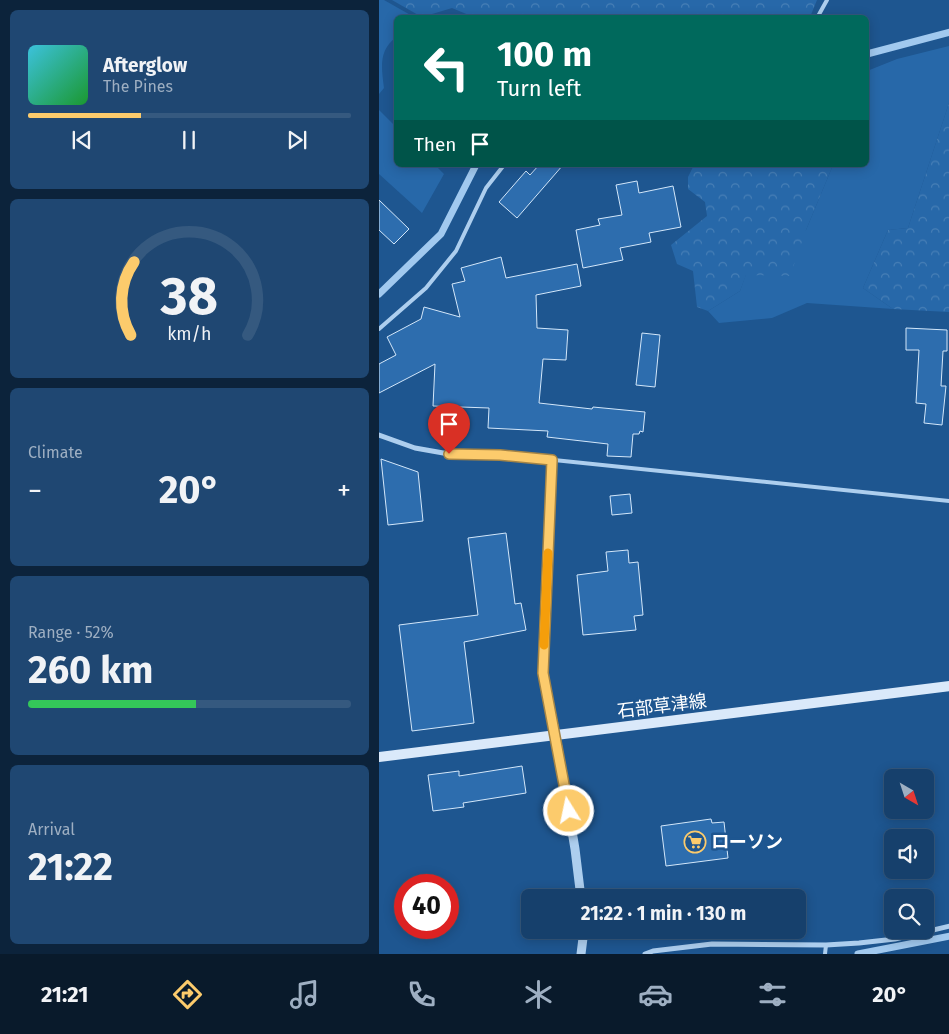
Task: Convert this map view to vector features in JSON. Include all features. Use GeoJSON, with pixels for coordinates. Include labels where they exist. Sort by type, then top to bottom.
{"type":"FeatureCollection","features":[{"type":"Feature","properties":{"kind":"main road","name":"石部草津線"},"geometry":{"type":"LineString","coordinates":[[379,757],[949,686]]}},
{"type":"Feature","properties":{"kind":"street"},"geometry":{"type":"LineString","coordinates":[[379,436],[415,448],[449,454],[500,455],[552,460],[543,673],[556,736],[580,889]]}},
{"type":"Feature","properties":{"kind":"street"},"geometry":{"type":"LineString","coordinates":[[645,954],[712,944],[826,945],[895,939],[949,926]]}},
{"type":"Feature","properties":{"kind":"street"},"geometry":{"type":"LineString","coordinates":[[581,954],[583,939]]}},
{"type":"Feature","properties":{"kind":"lane"},"geometry":{"type":"LineString","coordinates":[[819,15],[827,0]]}},
{"type":"Feature","properties":{"kind":"lane"},"geometry":{"type":"LineString","coordinates":[[379,329],[426,288],[456,251],[486,188],[502,167]]}},
{"type":"Feature","properties":{"kind":"lane"},"geometry":{"type":"LineString","coordinates":[[552,460],[949,500]]}},
{"type":"Feature","properties":{"kind":"lane"},"geometry":{"type":"LineString","coordinates":[[825,953],[826,945]]}},
{"type":"Feature","properties":{"kind":"green space"},"geometry":{"type":"Polygon","coordinates":[[[379,0],[384,0],[410,15],[394,15],[394,39],[384,53],[382,72],[384,88],[379,94],[379,0]]]}},
{"type":"Feature","properties":{"kind":"green space"},"geometry":{"type":"Polygon","coordinates":[[[392,0],[817,0],[811,15],[469,15],[452,8],[432,14],[418,15],[392,0]]]}},
{"type":"Feature","properties":{"kind":"green space"},"geometry":{"type":"Polygon","coordinates":[[[949,46],[949,103],[908,228],[888,230],[863,288],[893,309],[807,303],[772,318],[719,323],[708,311],[740,291],[746,274],[806,230],[832,167],[869,167],[869,70],[897,59],[949,46]]]}},
{"type":"Feature","properties":{"kind":"green space"},"geometry":{"type":"Polygon","coordinates":[[[949,103],[949,312],[893,309],[863,288],[888,230],[908,228],[949,103]]]}},
{"type":"Feature","properties":{"kind":"green space"},"geometry":{"type":"Polygon","coordinates":[[[379,110],[394,125],[394,167],[437,167],[444,174],[422,213],[379,174],[379,110]]]}},
{"type":"Feature","properties":{"kind":"green space"},"geometry":{"type":"Polygon","coordinates":[[[693,167],[832,167],[806,230],[790,276],[746,275],[740,291],[708,311],[697,307],[693,271],[677,264],[671,245],[707,216],[705,202],[688,189],[688,177],[693,167]]]}},
{"type":"Feature","properties":{"kind":"building"},"geometry":{"type":"Polygon","coordinates":[[[537,167],[561,167],[517,218],[499,202],[526,171],[530,175],[537,167]]]}},
{"type":"Feature","properties":{"kind":"building"},"geometry":{"type":"Polygon","coordinates":[[[637,181],[639,193],[673,186],[681,227],[649,233],[651,242],[620,248],[623,260],[583,268],[576,230],[600,225],[598,219],[622,215],[616,185],[637,181]]]}},
{"type":"Feature","properties":{"kind":"building"},"geometry":{"type":"Polygon","coordinates":[[[379,200],[409,229],[394,244],[379,230],[379,200]]]}},
{"type":"Feature","properties":{"kind":"building"},"geometry":{"type":"Polygon","coordinates":[[[501,257],[506,278],[577,264],[581,286],[536,295],[537,328],[568,330],[566,360],[543,359],[539,403],[645,412],[643,432],[640,431],[639,434],[633,434],[631,457],[607,456],[608,444],[547,437],[548,431],[488,428],[489,408],[433,406],[435,364],[379,393],[379,364],[396,355],[387,337],[421,319],[424,307],[460,317],[452,284],[465,281],[461,268],[501,257]]]}},
{"type":"Feature","properties":{"kind":"building"},"geometry":{"type":"Polygon","coordinates":[[[906,328],[947,330],[947,351],[943,351],[941,386],[946,386],[942,425],[924,423],[926,404],[916,403],[919,350],[906,350],[906,328]]]}},
{"type":"Feature","properties":{"kind":"building"},"geometry":{"type":"Polygon","coordinates":[[[642,333],[660,335],[655,387],[636,385],[642,333]]]}},
{"type":"Feature","properties":{"kind":"building"},"geometry":{"type":"Polygon","coordinates":[[[381,459],[418,472],[423,521],[388,525],[381,459]]]}},
{"type":"Feature","properties":{"kind":"building"},"geometry":{"type":"Polygon","coordinates":[[[630,494],[632,513],[612,515],[610,496],[630,494]]]}},
{"type":"Feature","properties":{"kind":"building"},"geometry":{"type":"Polygon","coordinates":[[[506,533],[515,604],[521,603],[526,630],[464,642],[474,723],[412,731],[399,625],[478,615],[468,538],[506,533]]]}},
{"type":"Feature","properties":{"kind":"building"},"geometry":{"type":"Polygon","coordinates":[[[628,550],[629,563],[638,562],[643,615],[634,616],[636,630],[583,635],[577,575],[608,571],[606,552],[628,550]]]}},
{"type":"Feature","properties":{"kind":"building"},"geometry":{"type":"Polygon","coordinates":[[[522,766],[526,793],[463,803],[464,807],[433,811],[428,775],[459,771],[459,776],[522,766]]]}},
{"type":"Feature","properties":{"kind":"building","name":"ローソン"},"geometry":{"type":"Polygon","coordinates":[[[711,819],[712,823],[724,822],[728,858],[666,866],[661,826],[711,819]]]}},
{"type":"Feature","properties":{"kind":"waterway"},"geometry":{"type":"LineString","coordinates":[[869,53],[950,32]]}},
{"type":"Feature","properties":{"kind":"waterway"},"geometry":{"type":"LineString","coordinates":[[379,294],[441,234],[475,167]]}},
{"type":"Feature","properties":{"kind":"waterway"},"geometry":{"type":"LineString","coordinates":[[858,954],[950,936]]}},
{"type":"Feature","properties":{"kind":"slow traffic"},"geometry":{"type":"LineString","coordinates":[[544,645],[548,553]]}},
{"type":"Feature","properties":{"kind":"place","name":"ローソン"},"geometry":{"type":"Point","coordinates":[695,842]}},
{"type":"Feature","properties":{"kind":"route"},"geometry":{"type":"LineString","coordinates":[[449,454],[500,455],[552,460],[543,673],[569,811]]}}]}
